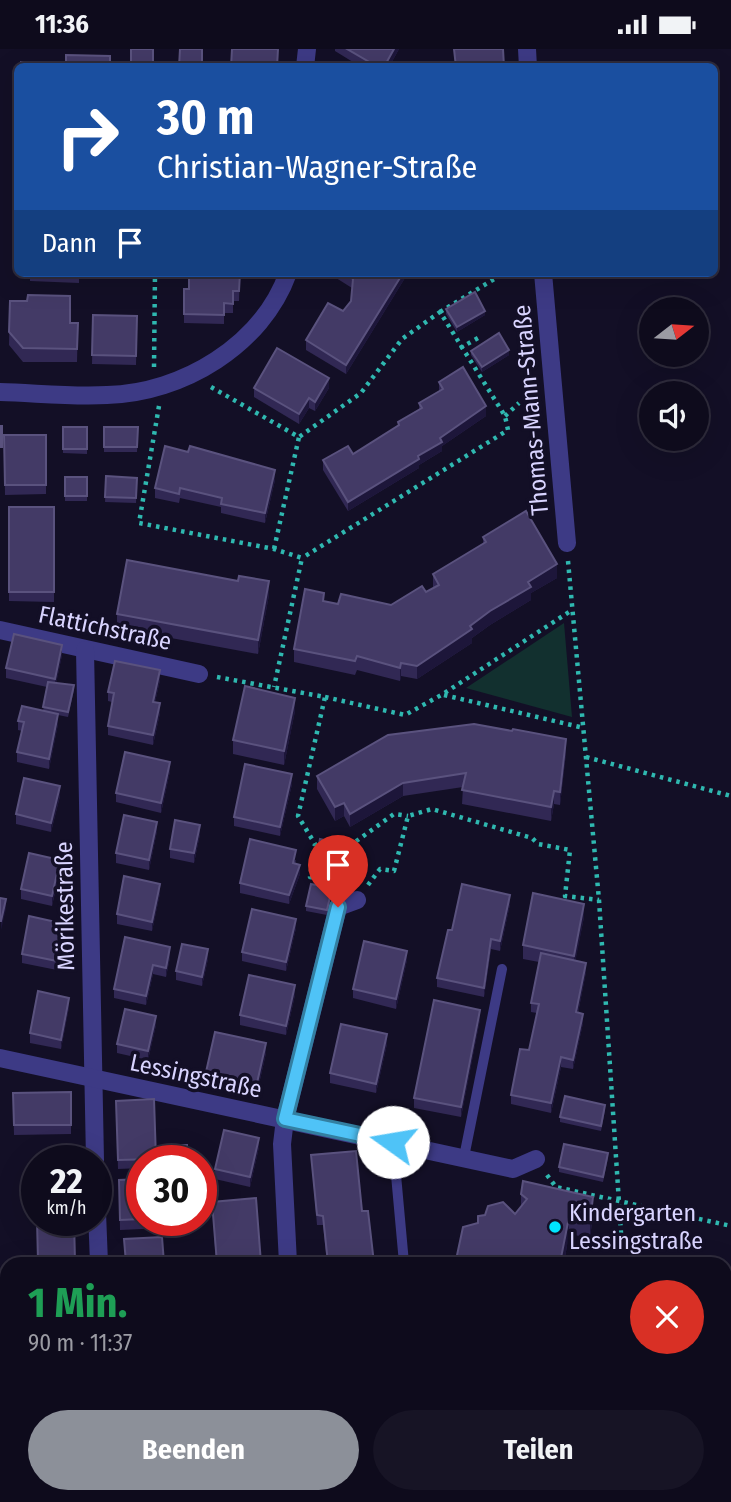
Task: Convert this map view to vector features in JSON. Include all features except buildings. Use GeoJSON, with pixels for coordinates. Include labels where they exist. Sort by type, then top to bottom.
{"type":"FeatureCollection","features":[{"type":"Feature","properties":{"kind":"street"},"geometry":{"type":"LineString","coordinates":[[0,392],[109,395],[157,387],[187,377],[227,353],[265,316],[280,295],[287,277]]}},
{"type":"Feature","properties":{"kind":"street","name":"Thomas-Mann-Straße"},"geometry":{"type":"LineString","coordinates":[[543,277],[567,543]]}},
{"type":"Feature","properties":{"kind":"street","name":"Flattichstraße"},"geometry":{"type":"LineString","coordinates":[[0,630],[199,674]]}},
{"type":"Feature","properties":{"kind":"street","name":"Mörikestraße"},"geometry":{"type":"LineString","coordinates":[[85,650],[95,1145]]}},
{"type":"Feature","properties":{"kind":"street"},"geometry":{"type":"LineString","coordinates":[[288,1257],[282,1144],[285,1119],[338,907],[357,900]]}},
{"type":"Feature","properties":{"kind":"street","name":"Lessingstraße"},"geometry":{"type":"LineString","coordinates":[[0,1058],[513,1169],[536,1159]]}},
{"type":"Feature","properties":{"kind":"street"},"geometry":{"type":"LineString","coordinates":[[98,1236],[99,1257]]}},
{"type":"Feature","properties":{"kind":"lane"},"geometry":{"type":"LineString","coordinates":[[464,1157],[502,969]]}},
{"type":"Feature","properties":{"kind":"lane"},"geometry":{"type":"LineString","coordinates":[[393,1142],[403,1257]]}},
{"type":"Feature","properties":{"kind":"path"},"geometry":{"type":"LineString","coordinates":[[155,277],[154,366],[159,402],[139,523],[274,549],[302,558]]}},
{"type":"Feature","properties":{"kind":"path"},"geometry":{"type":"LineString","coordinates":[[274,549],[299,437],[361,393],[402,338],[497,277]]}},
{"type":"Feature","properties":{"kind":"path"},"geometry":{"type":"LineString","coordinates":[[274,687],[302,558],[509,431],[505,417],[440,312]]}},
{"type":"Feature","properties":{"kind":"path"},"geometry":{"type":"LineString","coordinates":[[460,348],[478,338]]}},
{"type":"Feature","properties":{"kind":"path"},"geometry":{"type":"LineString","coordinates":[[187,377],[299,437]]}},
{"type":"Feature","properties":{"kind":"path"},"geometry":{"type":"LineString","coordinates":[[505,417],[519,403]]}},
{"type":"Feature","properties":{"kind":"path"},"geometry":{"type":"LineString","coordinates":[[567,543],[599,900],[622,1201],[623,1257]]}},
{"type":"Feature","properties":{"kind":"path"},"geometry":{"type":"LineString","coordinates":[[199,674],[405,715],[443,694],[572,610]]}},
{"type":"Feature","properties":{"kind":"path"},"geometry":{"type":"LineString","coordinates":[[443,694],[584,728]]}},
{"type":"Feature","properties":{"kind":"path"},"geometry":{"type":"LineString","coordinates":[[325,697],[298,816],[314,844],[310,877],[345,883],[357,900],[380,869],[394,871],[408,816]]}},
{"type":"Feature","properties":{"kind":"path"},"geometry":{"type":"LineString","coordinates":[[586,757],[731,796]]}},
{"type":"Feature","properties":{"kind":"path"},"geometry":{"type":"LineString","coordinates":[[345,883],[355,842],[394,814],[408,816],[432,809],[532,838],[538,844],[570,850],[565,896],[599,900]]}},
{"type":"Feature","properties":{"kind":"path"},"geometry":{"type":"LineString","coordinates":[[536,1159],[555,1187],[731,1227]]}},
{"type":"Feature","properties":{"kind":"green space"},"geometry":{"type":"Polygon","coordinates":[[[564,623],[572,717],[466,688],[564,623]]]}},
{"type":"Feature","properties":{"kind":"place","name":"Kindergarten Lessingstraße"},"geometry":{"type":"Point","coordinates":[555,1227]}},
{"type":"Feature","properties":{"kind":"route"},"geometry":{"type":"LineString","coordinates":[[338,907],[285,1119],[393,1142]]}}]}
